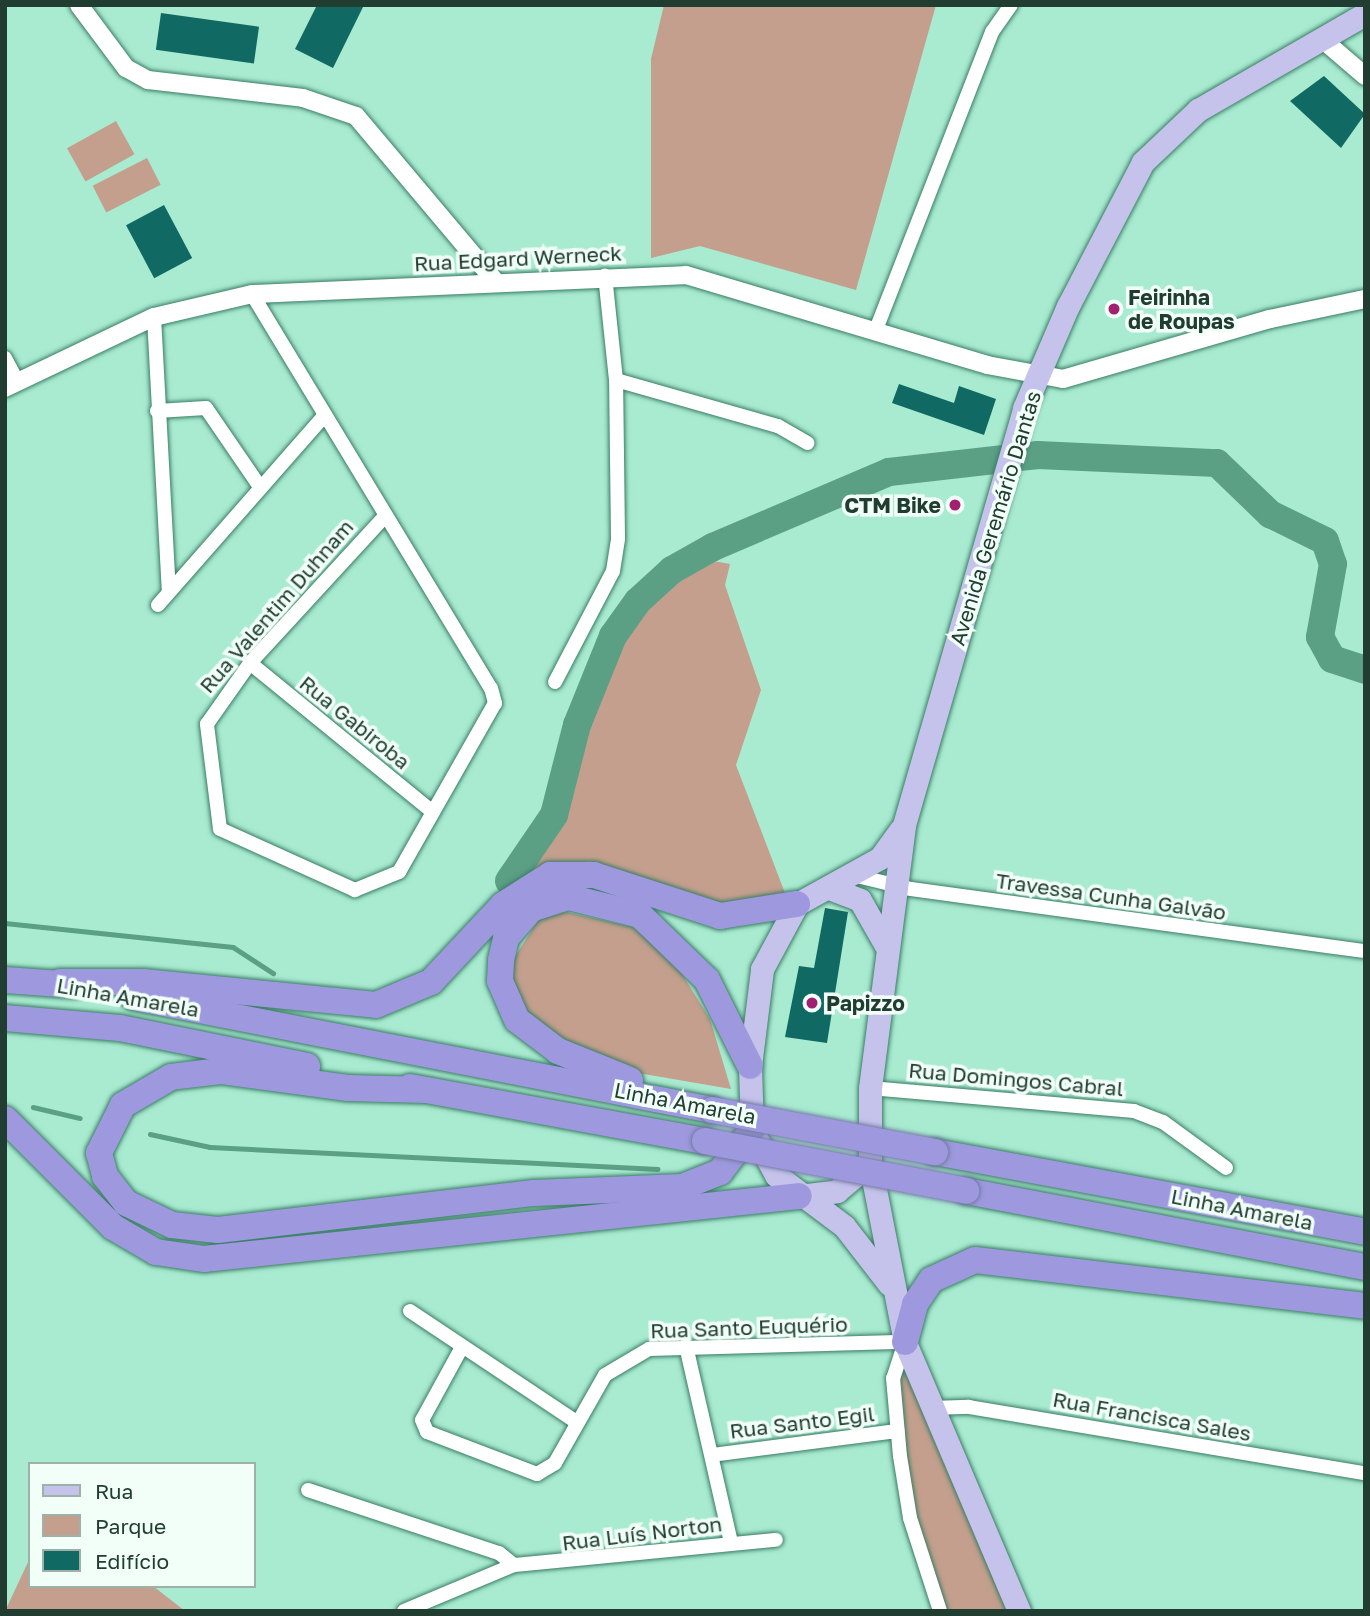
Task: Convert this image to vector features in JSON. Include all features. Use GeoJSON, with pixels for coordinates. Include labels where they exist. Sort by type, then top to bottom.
{"type":"FeatureCollection","features":[{"type":"Feature","properties":{"kind":"highway"},"geometry":{"type":"LineString","coordinates":[[60,982],[143,982],[376,1005],[431,982],[503,905],[550,875],[594,875],[720,916],[797,904]]}},
{"type":"Feature","properties":{"kind":"highway"},"geometry":{"type":"LineString","coordinates":[[700,1106],[558,1051],[517,1020],[500,981],[501,960],[506,938],[531,909],[568,897],[640,915],[707,980],[750,1066]]}},
{"type":"Feature","properties":{"kind":"highway","name":"Linha Amarela"},"geometry":{"type":"LineString","coordinates":[[5,981],[60,982],[935,1152],[1365,1232]]}},
{"type":"Feature","properties":{"kind":"highway","name":"Linha Amarela"},"geometry":{"type":"LineString","coordinates":[[5,1018],[120,1028],[426,1090],[1365,1267]]}},
{"type":"Feature","properties":{"kind":"highway"},"geometry":{"type":"LineString","coordinates":[[426,1090],[348,1088],[220,1071],[171,1077],[123,1105],[99,1153],[105,1176],[125,1203],[172,1225],[218,1230],[534,1194],[682,1187],[720,1172],[752,1130]]}},
{"type":"Feature","properties":{"kind":"highway"},"geometry":{"type":"LineString","coordinates":[[5,1119],[113,1227],[156,1252],[204,1259],[799,1196]]}},
{"type":"Feature","properties":{"kind":"highway"},"geometry":{"type":"LineString","coordinates":[[905,1342],[915,1304],[931,1280],[975,1260],[1365,1306]]}},
{"type":"Feature","properties":{"kind":"main road","name":"Avenida Geremário Dantas"},"geometry":{"type":"LineString","coordinates":[[1019,1606],[905,1342],[870,1163],[870,1087],[885,944],[904,825],[1013,448],[1038,375],[1156,145],[1198,110],[1365,14]]}},
{"type":"Feature","properties":{"kind":"main road","name":"Avenida Geremário Dantas"},"geometry":{"type":"LineString","coordinates":[[896,1296],[859,1241],[799,1196],[776,1175],[752,1130],[750,1066],[762,969],[797,904],[880,858],[904,825]]}},
{"type":"Feature","properties":{"kind":"main road"},"geometry":{"type":"LineString","coordinates":[[829,888],[860,900],[885,944]]}},
{"type":"Feature","properties":{"kind":"main road"},"geometry":{"type":"LineString","coordinates":[[799,1196],[837,1191],[870,1163]]}},
{"type":"Feature","properties":{"kind":"street"},"geometry":{"type":"LineString","coordinates":[[79,5],[125,68],[148,80],[303,98],[356,116],[496,282]]}},
{"type":"Feature","properties":{"kind":"street"},"geometry":{"type":"LineString","coordinates":[[877,327],[992,32],[1011,5]]}},
{"type":"Feature","properties":{"kind":"street"},"geometry":{"type":"LineString","coordinates":[[1322,39],[1365,76]]}},
{"type":"Feature","properties":{"kind":"street","name":"Rua Edgard Werneck"},"geometry":{"type":"LineString","coordinates":[[11,384],[154,317],[252,294],[605,276],[686,275],[877,327],[1038,375],[1090,373],[1270,319],[1365,299]]}},
{"type":"Feature","properties":{"kind":"street"},"geometry":{"type":"LineString","coordinates":[[555,682],[613,571],[616,380],[605,276]]}},
{"type":"Feature","properties":{"kind":"street","name":"Rua Valentim Duhnam"},"geometry":{"type":"LineString","coordinates":[[252,294],[323,417],[385,516],[495,703],[399,872],[355,890],[230,838],[214,817],[207,724],[250,663],[385,516]]}},
{"type":"Feature","properties":{"kind":"street"},"geometry":{"type":"LineString","coordinates":[[154,317],[157,411],[169,591]]}},
{"type":"Feature","properties":{"kind":"street"},"geometry":{"type":"LineString","coordinates":[[5,358],[11,384]]}},
{"type":"Feature","properties":{"kind":"street"},"geometry":{"type":"LineString","coordinates":[[616,380],[778,426],[807,443]]}},
{"type":"Feature","properties":{"kind":"street"},"geometry":{"type":"LineString","coordinates":[[157,411],[206,408],[260,487]]}},
{"type":"Feature","properties":{"kind":"street"},"geometry":{"type":"LineString","coordinates":[[158,606],[323,417]]}},
{"type":"Feature","properties":{"kind":"street","name":"Rua Gabiroba"},"geometry":{"type":"LineString","coordinates":[[250,663],[433,812]]}},
{"type":"Feature","properties":{"kind":"street","name":"Travessa Cunha Galvão"},"geometry":{"type":"LineString","coordinates":[[853,875],[894,884],[1365,951]]}},
{"type":"Feature","properties":{"kind":"street","name":"Rua Domingos Cabral"},"geometry":{"type":"LineString","coordinates":[[870,1087],[1134,1111],[1163,1122],[1226,1168]]}},
{"type":"Feature","properties":{"kind":"street"},"geometry":{"type":"LineString","coordinates":[[410,1311],[575,1421]]}},
{"type":"Feature","properties":{"kind":"street"},"geometry":{"type":"LineString","coordinates":[[905,1342],[894,1365],[897,1431],[910,1518],[940,1611]]}},
{"type":"Feature","properties":{"kind":"street","name":"Rua Santo Euquério"},"geometry":{"type":"LineString","coordinates":[[462,1347],[422,1420],[438,1441],[537,1475],[555,1463],[575,1421],[605,1375],[626,1358],[686,1346],[905,1342]]}},
{"type":"Feature","properties":{"kind":"street"},"geometry":{"type":"LineString","coordinates":[[686,1346],[731,1543]]}},
{"type":"Feature","properties":{"kind":"street","name":"Rua Francisca Sales"},"geometry":{"type":"LineString","coordinates":[[932,1408],[969,1407],[1365,1473]]}},
{"type":"Feature","properties":{"kind":"street","name":"Rua Santo Egil"},"geometry":{"type":"LineString","coordinates":[[712,1454],[897,1431]]}},
{"type":"Feature","properties":{"kind":"street"},"geometry":{"type":"LineString","coordinates":[[308,1490],[499,1553],[514,1565]]}},
{"type":"Feature","properties":{"kind":"street","name":"Rua Luís Norton"},"geometry":{"type":"LineString","coordinates":[[404,1611],[514,1565],[776,1540]]}},
{"type":"Feature","properties":{"kind":"green space"},"geometry":{"type":"Polygon","coordinates":[[[664,5],[936,5],[856,290],[700,246],[651,258],[651,59],[664,5]]]}},
{"type":"Feature","properties":{"kind":"green space"},"geometry":{"type":"Polygon","coordinates":[[[116,121],[134,154],[85,181],[67,148],[116,121]]]}},
{"type":"Feature","properties":{"kind":"green space"},"geometry":{"type":"Polygon","coordinates":[[[147,158],[161,185],[106,212],[93,186],[147,158]]]}},
{"type":"Feature","properties":{"kind":"green space"},"geometry":{"type":"Polygon","coordinates":[[[691,557],[730,564],[725,585],[761,690],[736,765],[785,893],[733,906],[680,898],[590,861],[524,872],[619,624],[691,557]]]}},
{"type":"Feature","properties":{"kind":"green space"},"geometry":{"type":"Polygon","coordinates":[[[562,911],[632,927],[672,958],[710,1019],[731,1089],[638,1073],[562,1043],[519,1006],[510,978],[514,958],[539,919],[562,911]]]}},
{"type":"Feature","properties":{"kind":"green space"},"geometry":{"type":"Polygon","coordinates":[[[905,1356],[1015,1611],[945,1611],[915,1516],[898,1393],[905,1356]]]}},
{"type":"Feature","properties":{"kind":"green space"},"geometry":{"type":"Polygon","coordinates":[[[28,1562],[28,1588],[156,1588],[185,1611],[5,1611],[28,1562]]]}},
{"type":"Feature","properties":{"kind":"building"},"geometry":{"type":"Polygon","coordinates":[[[317,5],[364,5],[333,68],[295,49],[317,5]]]}},
{"type":"Feature","properties":{"kind":"building"},"geometry":{"type":"Polygon","coordinates":[[[161,13],[259,27],[254,63],[156,50],[161,13]]]}},
{"type":"Feature","properties":{"kind":"building"},"geometry":{"type":"Polygon","coordinates":[[[1324,76],[1365,114],[1341,148],[1290,101],[1324,76]]]}},
{"type":"Feature","properties":{"kind":"building"},"geometry":{"type":"Polygon","coordinates":[[[164,205],[192,258],[154,278],[126,225],[164,205]]]}},
{"type":"Feature","properties":{"kind":"building"},"geometry":{"type":"Polygon","coordinates":[[[899,384],[954,403],[959,386],[996,399],[984,435],[892,403],[899,384]]]}},
{"type":"Feature","properties":{"kind":"building","name":"Papizzo"},"geometry":{"type":"Polygon","coordinates":[[[825,908],[848,912],[827,1043],[785,1037],[799,966],[814,968],[825,908]]]}},
{"type":"Feature","properties":{"kind":"waterway"},"geometry":{"type":"LineString","coordinates":[[509,881],[554,815],[577,725],[613,636],[638,601],[672,570],[713,547],[889,472],[1038,455],[1217,463],[1270,514],[1325,541],[1333,564],[1320,637],[1332,659],[1365,670]]}},
{"type":"Feature","properties":{"kind":"waterway"},"geometry":{"type":"LineString","coordinates":[[5,923],[233,947],[273,973]]}},
{"type":"Feature","properties":{"kind":"waterway"},"geometry":{"type":"LineString","coordinates":[[33,1107],[80,1118]]}},
{"type":"Feature","properties":{"kind":"waterway"},"geometry":{"type":"LineString","coordinates":[[150,1134],[210,1147],[657,1169]]}},
{"type":"Feature","properties":{"kind":"place","name":"Feirinha de Roupas"},"geometry":{"type":"Point","coordinates":[1114,309]}},
{"type":"Feature","properties":{"kind":"place","name":"CTM Bike"},"geometry":{"type":"Point","coordinates":[955,505]}},
{"type":"Feature","properties":{"kind":"place","name":"Papizzo"},"geometry":{"type":"Point","coordinates":[812,1003]}}]}
